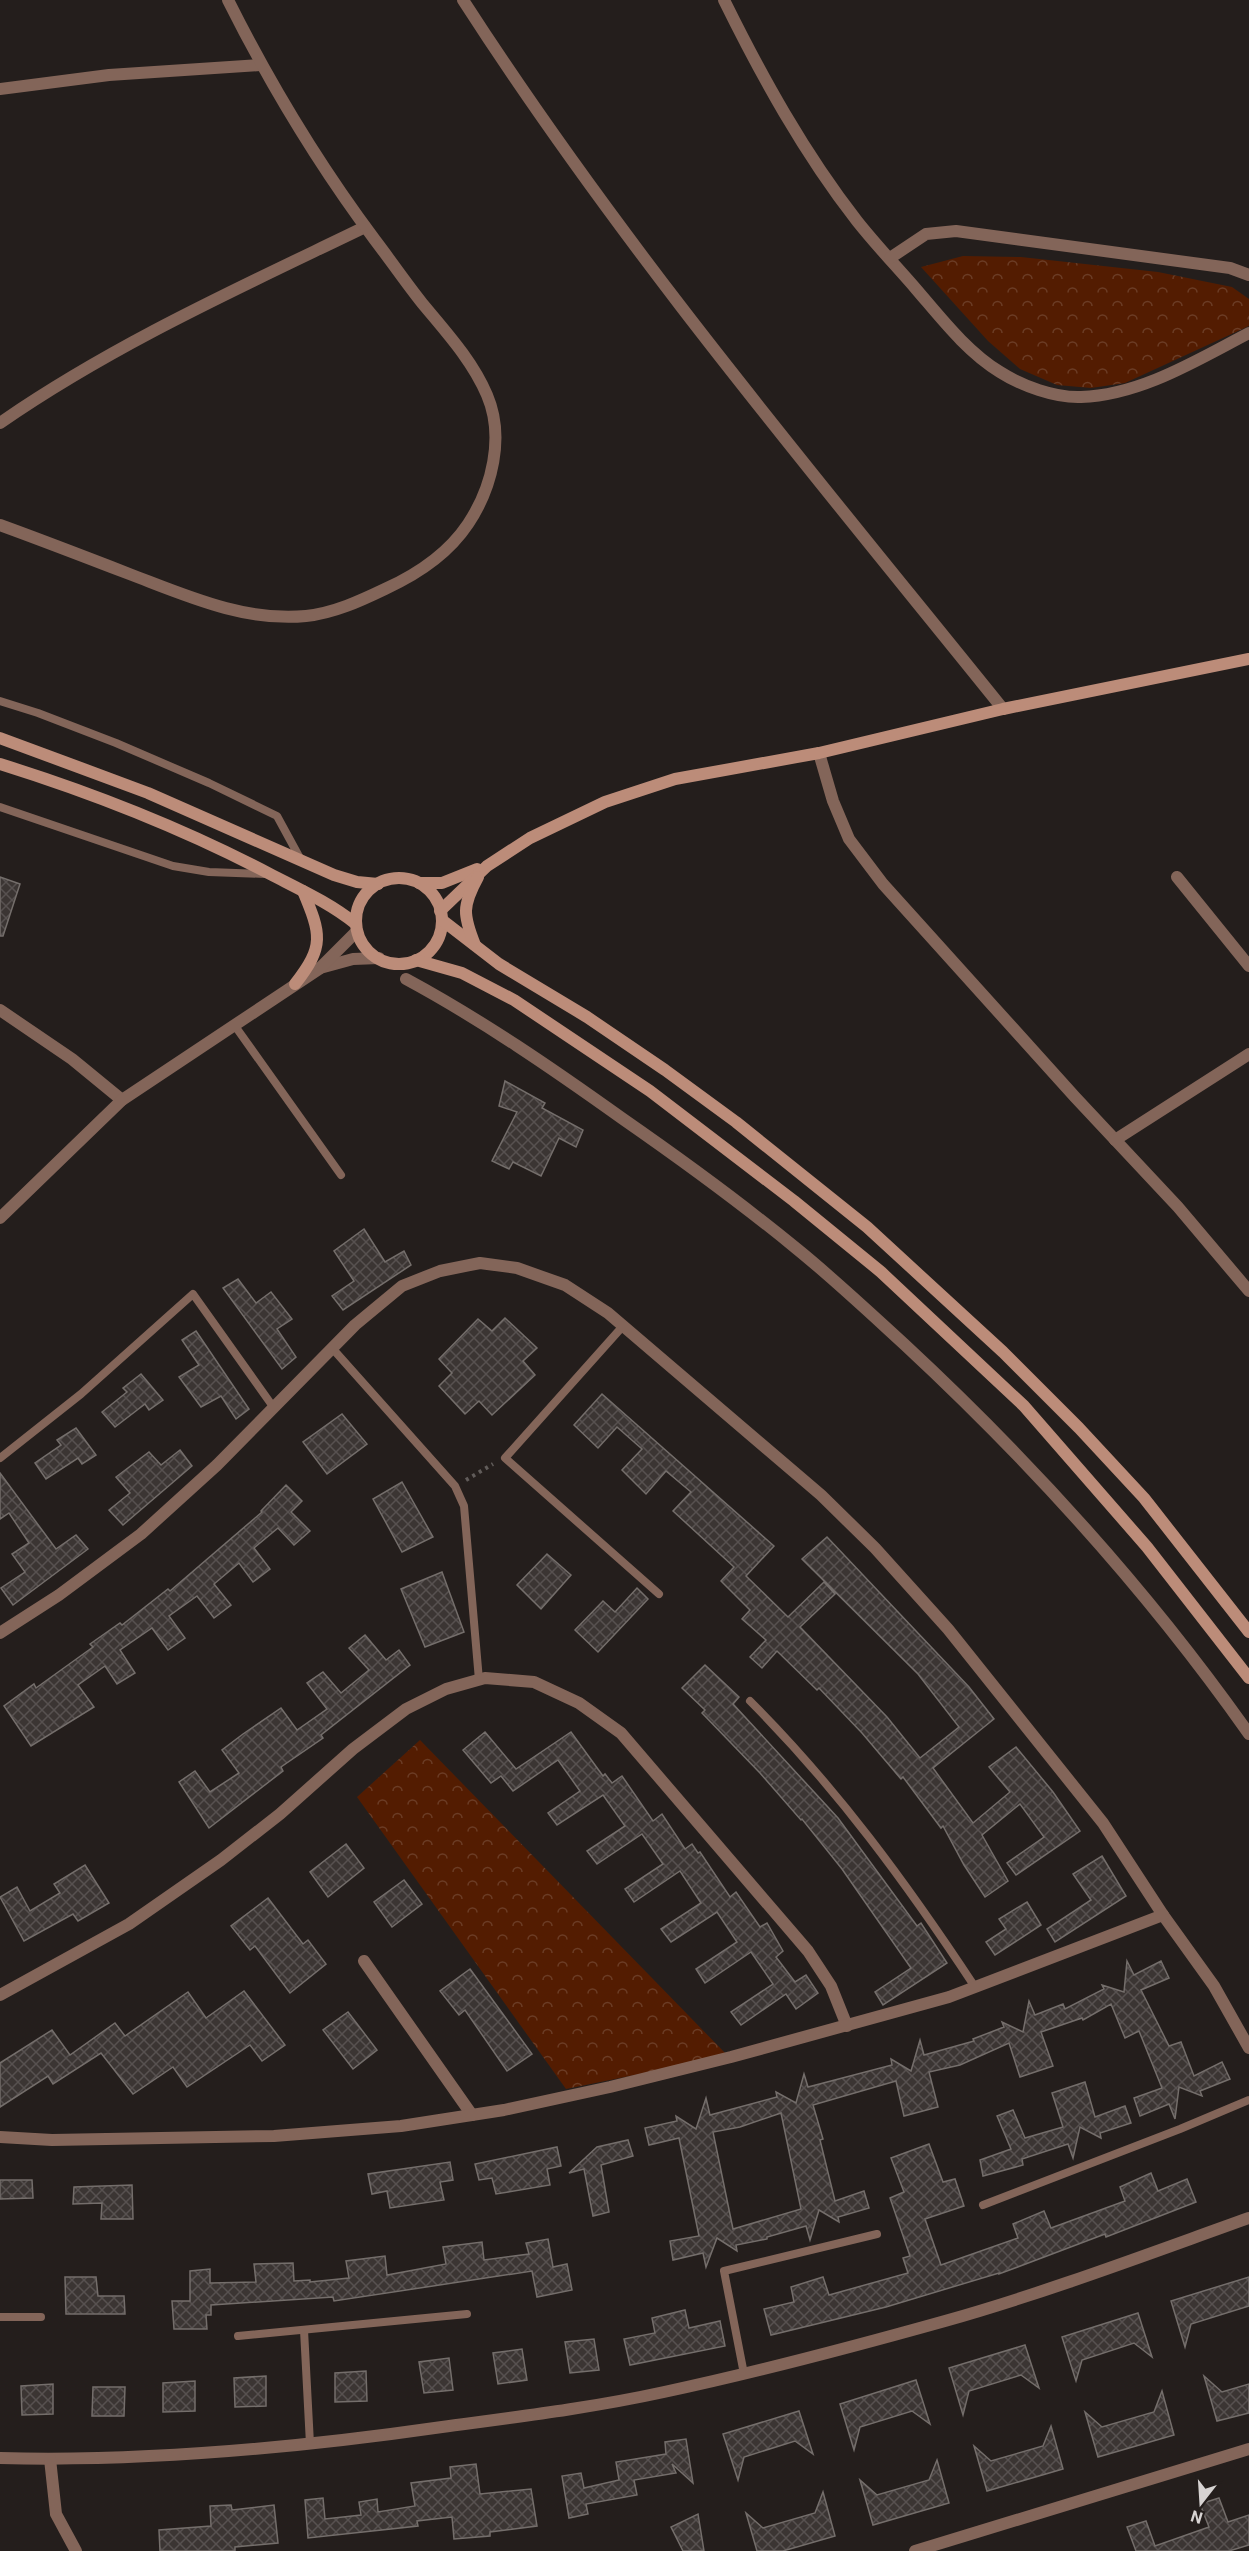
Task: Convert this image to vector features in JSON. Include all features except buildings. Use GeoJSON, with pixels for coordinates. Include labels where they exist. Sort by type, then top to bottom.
{"type":"FeatureCollection","features":[{"type":"Feature","properties":{"kind":"street"},"geometry":{"type":"LineString","coordinates":[[0,525],[207,603],[263,616],[307,616],[351,605],[406,579],[454,544],[479,508],[492,473],[495,433],[488,397],[469,360],[365,227],[260,65],[228,0]]}},
{"type":"Feature","properties":{"kind":"street"},"geometry":{"type":"LineString","coordinates":[[463,0],[524,93],[663,283],[1003,709]]}},
{"type":"Feature","properties":{"kind":"street"},"geometry":{"type":"LineString","coordinates":[[724,0],[762,75],[805,145],[857,221],[972,351],[1000,373],[1042,391],[1080,397],[1122,392],[1171,373],[1249,333]]}},
{"type":"Feature","properties":{"kind":"street"},"geometry":{"type":"LineString","coordinates":[[0,89],[110,75],[260,65]]}},
{"type":"Feature","properties":{"kind":"street"},"geometry":{"type":"LineString","coordinates":[[0,423],[37,398],[179,317],[365,227]]}},
{"type":"Feature","properties":{"kind":"street"},"geometry":{"type":"LineString","coordinates":[[890,258],[926,234],[956,231],[1230,268],[1249,275]]}},
{"type":"Feature","properties":{"kind":"street"},"geometry":{"type":"LineString","coordinates":[[0,738],[148,793],[301,861],[357,882],[378,884],[397,878],[418,883],[442,883],[484,868],[530,838],[615,799],[675,779],[819,753],[1003,709],[1249,658]]}},
{"type":"Feature","properties":{"kind":"street"},"geometry":{"type":"LineString","coordinates":[[819,753],[833,801],[849,839],[883,884],[1178,1207],[1249,1291]]}},
{"type":"Feature","properties":{"kind":"street"},"geometry":{"type":"LineString","coordinates":[[0,764],[122,806],[231,854],[342,912],[357,928],[366,948],[379,958],[397,964],[425,956],[440,933],[441,915],[433,894],[418,883]]}},
{"type":"Feature","properties":{"kind":"street"},"geometry":{"type":"LineString","coordinates":[[441,915],[484,868]]}},
{"type":"Feature","properties":{"kind":"street"},"geometry":{"type":"LineString","coordinates":[[476,946],[465,921],[465,907],[484,868]]}},
{"type":"Feature","properties":{"kind":"street"},"geometry":{"type":"LineString","coordinates":[[1177,877],[1249,966]]}},
{"type":"Feature","properties":{"kind":"street"},"geometry":{"type":"LineString","coordinates":[[0,1218],[122,1100],[319,969],[357,928],[356,914],[361,900],[378,884]]}},
{"type":"Feature","properties":{"kind":"street"},"geometry":{"type":"LineString","coordinates":[[295,984],[311,964],[318,941],[316,921],[303,891]]}},
{"type":"Feature","properties":{"kind":"street"},"geometry":{"type":"LineString","coordinates":[[441,915],[476,946],[665,1070],[773,1150],[876,1235],[1004,1352],[1144,1498],[1249,1632]]}},
{"type":"Feature","properties":{"kind":"street"},"geometry":{"type":"LineString","coordinates":[[319,969],[353,959],[379,958]]}},
{"type":"Feature","properties":{"kind":"street"},"geometry":{"type":"LineString","coordinates":[[416,960],[462,973],[514,1000],[641,1084],[785,1194],[881,1272],[965,1349],[1048,1432],[1148,1547],[1249,1678]]}},
{"type":"Feature","properties":{"kind":"street"},"geometry":{"type":"LineString","coordinates":[[406,979],[452,1004],[510,1042],[692,1167],[799,1250],[961,1397],[1047,1486],[1153,1609],[1249,1734]]}},
{"type":"Feature","properties":{"kind":"street"},"geometry":{"type":"LineString","coordinates":[[0,1010],[72,1059],[122,1100]]}},
{"type":"Feature","properties":{"kind":"street"},"geometry":{"type":"LineString","coordinates":[[1115,1140],[1249,1054]]}},
{"type":"Feature","properties":{"kind":"street"},"geometry":{"type":"LineString","coordinates":[[0,1633],[59,1595],[141,1534],[217,1465],[355,1325],[402,1286],[440,1271],[480,1263],[517,1268],[565,1285],[608,1313],[821,1495],[941,1621],[1103,1823],[1163,1915],[1214,1986],[1249,2048]]}},
{"type":"Feature","properties":{"kind":"street"},"geometry":{"type":"LineString","coordinates":[[0,1995],[129,1924],[221,1860],[280,1814],[354,1749],[406,1709],[446,1689],[485,1678],[534,1682],[579,1703],[621,1733],[808,1951],[831,1986],[847,2026]]}},
{"type":"Feature","properties":{"kind":"street"},"geometry":{"type":"LineString","coordinates":[[0,2137],[52,2140],[274,2136],[401,2126],[472,2115],[610,2087],[847,2026],[975,1987],[1163,1915]]}},
{"type":"Feature","properties":{"kind":"street"},"geometry":{"type":"LineString","coordinates":[[364,1961],[472,2115]]}},
{"type":"Feature","properties":{"kind":"street"},"geometry":{"type":"LineString","coordinates":[[0,2458],[157,2456],[310,2444],[545,2412],[662,2393],[744,2374],[948,2320],[1082,2277],[1249,2218]]}},
{"type":"Feature","properties":{"kind":"street"},"geometry":{"type":"LineString","coordinates":[[915,2551],[1249,2449]]}},
{"type":"Feature","properties":{"kind":"street"},"geometry":{"type":"LineString","coordinates":[[50,2459],[56,2514],[76,2551]]}},
{"type":"Feature","properties":{"kind":"lane"},"geometry":{"type":"LineString","coordinates":[[0,701],[116,743],[209,783],[277,816],[301,861]]}},
{"type":"Feature","properties":{"kind":"lane"},"geometry":{"type":"LineString","coordinates":[[0,807],[173,866],[209,872],[270,874]]}},
{"type":"Feature","properties":{"kind":"lane"},"geometry":{"type":"LineString","coordinates":[[235,1026],[341,1175]]}},
{"type":"Feature","properties":{"kind":"lane"},"geometry":{"type":"LineString","coordinates":[[0,1458],[81,1394],[193,1294],[274,1408]]}},
{"type":"Feature","properties":{"kind":"lane"},"geometry":{"type":"LineString","coordinates":[[623,1326],[505,1458],[659,1594]]}},
{"type":"Feature","properties":{"kind":"lane"},"geometry":{"type":"LineString","coordinates":[[332,1348],[455,1486],[464,1506],[479,1680]]}},
{"type":"Feature","properties":{"kind":"lane"},"geometry":{"type":"LineString","coordinates":[[750,1701],[799,1750],[847,1807],[975,1987]]}},
{"type":"Feature","properties":{"kind":"lane"},"geometry":{"type":"LineString","coordinates":[[983,2205],[1249,2100]]}},
{"type":"Feature","properties":{"kind":"lane"},"geometry":{"type":"LineString","coordinates":[[744,2374],[724,2271],[877,2234]]}},
{"type":"Feature","properties":{"kind":"lane"},"geometry":{"type":"LineString","coordinates":[[238,2336],[467,2314]]}},
{"type":"Feature","properties":{"kind":"lane"},"geometry":{"type":"LineString","coordinates":[[0,2317],[41,2317]]}},
{"type":"Feature","properties":{"kind":"lane"},"geometry":{"type":"LineString","coordinates":[[304,2330],[310,2444]]}},
{"type":"Feature","properties":{"kind":"path"},"geometry":{"type":"LineString","coordinates":[[455,1486],[505,1458]]}},
{"type":"Feature","properties":{"kind":"green space"},"geometry":{"type":"Polygon","coordinates":[[[963,256],[1021,257],[1158,272],[1232,287],[1249,299],[1249,326],[1125,383],[1091,388],[1057,385],[1020,369],[988,341],[921,267],[963,256]]]}},
{"type":"Feature","properties":{"kind":"green space"},"geometry":{"type":"Polygon","coordinates":[[[420,1740],[728,2056],[566,2089],[357,1797],[420,1740]]]}}]}
